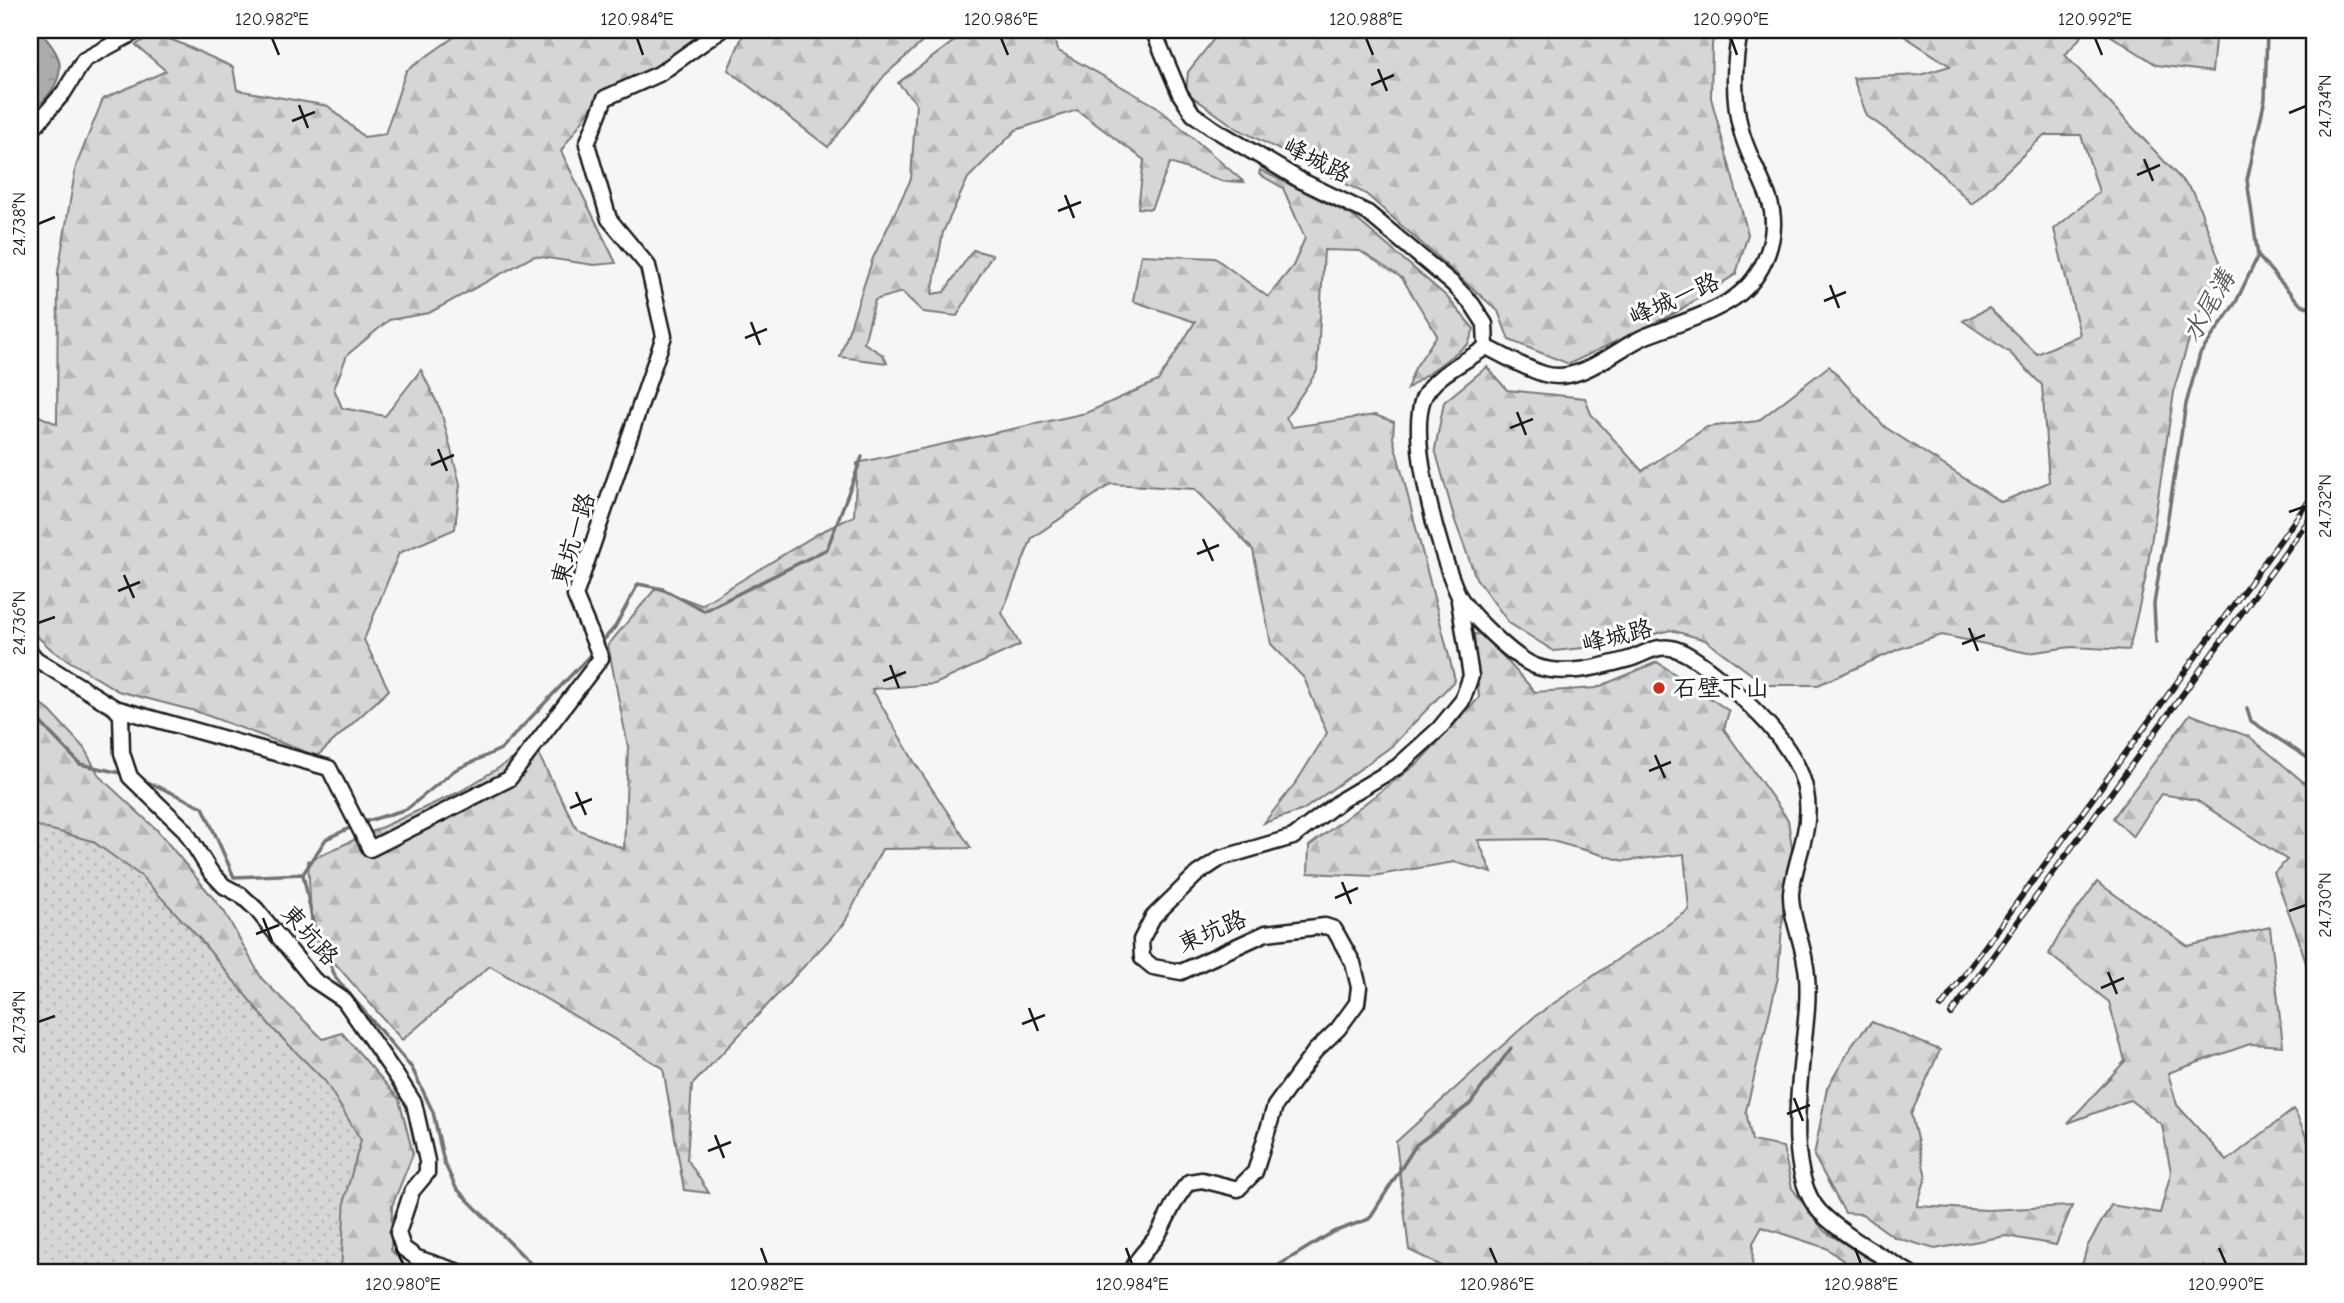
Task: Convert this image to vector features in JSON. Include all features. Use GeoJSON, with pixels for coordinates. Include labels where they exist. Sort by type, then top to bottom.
{"type":"FeatureCollection","features":[{"type":"Feature","properties":{"kind":"street"},"geometry":{"type":"LineString","coordinates":[[30,132],[64,92],[84,60],[139,30]]}},
{"type":"Feature","properties":{"kind":"street","name":"東坑一路"},"geometry":{"type":"LineString","coordinates":[[115,708],[329,768],[370,849],[509,779],[601,658],[575,596],[664,337],[648,265],[609,219],[587,144],[605,98],[659,74],[721,30]]}},
{"type":"Feature","properties":{"kind":"street","name":"峰城路"},"geometry":{"type":"LineString","coordinates":[[1153,30],[1180,94],[1193,114],[1239,145],[1300,180],[1368,213],[1453,284],[1472,304],[1485,324],[1486,347],[1439,378],[1424,397],[1418,429],[1425,480],[1457,593],[1473,617],[1534,666],[1564,671],[1633,658],[1651,649],[1669,647],[1686,653],[1765,721],[1792,757],[1804,781],[1810,804],[1791,895],[1806,965],[1807,1005],[1800,1070],[1797,1153],[1803,1181],[1818,1209],[1833,1223],[1910,1273]]}},
{"type":"Feature","properties":{"kind":"street","name":"峰城一路"},"geometry":{"type":"LineString","coordinates":[[1486,347],[1546,375],[1566,376],[1580,372],[1633,342],[1733,299],[1766,264],[1771,239],[1770,202],[1741,130],[1736,102],[1737,44],[1741,30]]}},
{"type":"Feature","properties":{"kind":"street","name":"東坑路"},"geometry":{"type":"LineString","coordinates":[[1131,1273],[1135,1262],[1156,1237],[1180,1192],[1189,1182],[1202,1180],[1238,1189],[1248,1181],[1264,1148],[1275,1106],[1315,1051],[1338,1029],[1357,1003],[1359,987],[1353,963],[1340,938],[1334,929],[1325,926],[1266,933],[1181,971],[1153,967],[1142,958],[1141,940],[1153,917],[1197,874],[1221,858],[1293,837],[1343,800],[1397,767],[1439,729],[1462,701],[1472,676],[1457,593]]}},
{"type":"Feature","properties":{"kind":"street"},"geometry":{"type":"LineString","coordinates":[[30,652],[36,659],[115,708]]}},
{"type":"Feature","properties":{"kind":"street","name":"東坑路"},"geometry":{"type":"LineString","coordinates":[[115,708],[121,715],[122,753],[130,777],[184,830],[210,872],[224,886],[241,895],[256,908],[314,980],[344,1000],[414,1103],[427,1161],[427,1173],[412,1191],[398,1233],[403,1248],[417,1258],[462,1273]]}},
{"type":"Feature","properties":{"kind":"green space"},"geometry":{"type":"Polygon","coordinates":[[[464,30],[712,30],[654,71],[603,91],[561,151],[616,263],[594,265],[534,256],[429,313],[389,320],[347,355],[334,389],[342,408],[385,416],[421,370],[441,411],[460,484],[455,529],[399,553],[364,640],[389,690],[317,756],[195,711],[118,691],[53,651],[30,630],[30,436],[39,416],[57,424],[58,272],[76,166],[103,99],[166,71],[136,45],[152,34],[175,41],[233,67],[237,90],[328,106],[364,137],[385,134],[406,71],[464,30]]]}},
{"type":"Feature","properties":{"kind":"green space"},"geometry":{"type":"Polygon","coordinates":[[[745,30],[936,30],[885,75],[828,147],[728,70],[745,30]]]}},
{"type":"Feature","properties":{"kind":"green space"},"geometry":{"type":"Polygon","coordinates":[[[969,30],[1052,30],[1057,50],[1156,106],[1244,182],[1223,181],[1170,163],[1151,209],[1138,208],[1144,160],[1077,110],[1016,130],[968,178],[943,232],[932,294],[944,292],[973,250],[992,255],[957,316],[923,312],[902,292],[875,300],[864,343],[883,355],[887,363],[840,357],[873,258],[911,179],[916,103],[898,83],[969,30]]]}},
{"type":"Feature","properties":{"kind":"green space"},"geometry":{"type":"Polygon","coordinates":[[[1221,30],[1717,30],[1712,44],[1711,98],[1748,234],[1736,274],[1675,313],[1569,364],[1509,340],[1498,311],[1366,194],[1236,128],[1186,92],[1188,72],[1221,30]]]}},
{"type":"Feature","properties":{"kind":"green space"},"geometry":{"type":"Polygon","coordinates":[[[1895,30],[2087,30],[2065,55],[2194,193],[2223,270],[2195,320],[2175,386],[2146,576],[2129,650],[2071,647],[2028,653],[1942,635],[1899,649],[1818,685],[1766,685],[1705,640],[1671,630],[1603,646],[1554,651],[1509,623],[1476,578],[1455,521],[1435,449],[1444,402],[1487,367],[1507,390],[1585,398],[1591,414],[1642,471],[1707,427],[1758,421],[1829,366],[1885,427],[2001,502],[2049,482],[2042,385],[2010,353],[1963,321],[1989,308],[2037,354],[2080,335],[2054,229],[2099,192],[2081,135],[2044,135],[1972,204],[1922,155],[1867,116],[1853,78],[1920,75],[1950,66],[1895,30]]]}},
{"type":"Feature","properties":{"kind":"green space"},"geometry":{"type":"Polygon","coordinates":[[[2102,30],[2216,30],[2212,72],[2157,65],[2102,30]]]}},
{"type":"Feature","properties":{"kind":"green space"},"geometry":{"type":"Polygon","coordinates":[[[1260,170],[1353,216],[1446,296],[1474,329],[1468,344],[1407,389],[1415,368],[1437,335],[1402,278],[1360,251],[1324,250],[1317,371],[1286,418],[1292,427],[1375,415],[1394,422],[1393,438],[1455,680],[1392,746],[1303,810],[1264,823],[1297,781],[1327,733],[1304,678],[1271,644],[1253,550],[1195,489],[1111,484],[1032,538],[1002,613],[1020,645],[935,684],[872,689],[915,763],[971,848],[882,849],[844,924],[692,1085],[687,1159],[709,1193],[684,1190],[663,1068],[490,966],[402,1040],[312,937],[308,861],[461,791],[534,746],[577,829],[624,849],[628,747],[608,645],[656,588],[701,605],[819,533],[854,516],[857,463],[1086,413],[1158,381],[1195,322],[1133,301],[1141,255],[1215,258],[1268,297],[1293,266],[1305,238],[1283,188],[1259,174],[1260,170]]]}},
{"type":"Feature","properties":{"kind":"green space"},"geometry":{"type":"Polygon","coordinates":[[[1474,634],[1484,635],[1535,692],[1596,688],[1657,662],[1729,711],[1724,729],[1788,820],[1793,854],[1784,902],[1778,977],[1746,1111],[1752,1141],[1783,1147],[1792,1188],[1824,1231],[1892,1273],[1860,1273],[1826,1248],[1762,1227],[1753,1243],[1752,1273],[1456,1273],[1409,1250],[1396,1142],[1534,1017],[1689,910],[1684,854],[1624,861],[1545,839],[1478,840],[1492,873],[1454,862],[1373,876],[1308,873],[1309,846],[1419,762],[1479,698],[1474,634]]]}},
{"type":"Feature","properties":{"kind":"green space"},"geometry":{"type":"Polygon","coordinates":[[[30,695],[50,711],[84,748],[100,777],[157,830],[224,911],[262,979],[323,1039],[342,1033],[399,1099],[413,1154],[392,1206],[391,1250],[412,1273],[341,1273],[345,1197],[361,1140],[325,1081],[273,1029],[199,938],[141,876],[92,841],[30,824],[30,695]]]}},
{"type":"Feature","properties":{"kind":"green space"},"geometry":{"type":"Polygon","coordinates":[[[2190,714],[2250,737],[2314,791],[2314,990],[2274,873],[2287,860],[2196,800],[2161,794],[2133,837],[2113,818],[2190,714]]]}},
{"type":"Feature","properties":{"kind":"green space"},"geometry":{"type":"Polygon","coordinates":[[[30,766],[59,772],[378,1116],[372,1273],[30,1273],[30,766]]]}},
{"type":"Feature","properties":{"kind":"green space"},"geometry":{"type":"Polygon","coordinates":[[[2097,882],[2188,946],[2270,927],[2283,1046],[2250,1044],[2168,1073],[2177,1105],[2227,1161],[2294,1109],[2314,1155],[2314,1273],[2080,1273],[2087,1247],[2111,1205],[2160,1213],[2171,1172],[2162,1125],[2130,1100],[2068,1123],[2125,1061],[2109,1002],[2049,954],[2061,932],[2097,882]]]}},
{"type":"Feature","properties":{"kind":"green space"},"geometry":{"type":"Polygon","coordinates":[[[1872,1022],[1940,1050],[1911,1114],[1926,1177],[1917,1206],[1987,1210],[2072,1206],[2056,1245],[2006,1236],[1935,1249],[1894,1237],[1862,1214],[1845,1213],[1814,1156],[1827,1088],[1856,1039],[1872,1022]]]}},
{"type":"Feature","properties":{"kind":"water"},"geometry":{"type":"Polygon","coordinates":[[[30,30],[39,30],[50,44],[56,53],[60,70],[49,94],[30,110],[30,30]]]}},
{"type":"Feature","properties":{"kind":"waterway","name":"水尾溝"},"geometry":{"type":"LineString","coordinates":[[2156,643],[2154,604],[2186,404],[2200,354],[2236,302],[2258,256],[2247,180],[2265,99],[2267,30]]}},
{"type":"Feature","properties":{"kind":"waterway"},"geometry":{"type":"LineString","coordinates":[[2258,256],[2300,304],[2314,309]]}},
{"type":"Feature","properties":{"kind":"waterway"},"geometry":{"type":"LineString","coordinates":[[600,644],[615,627],[638,584],[663,589],[704,611],[827,549],[862,457]]}},
{"type":"Feature","properties":{"kind":"waterway"},"geometry":{"type":"LineString","coordinates":[[361,823],[407,809],[455,770],[501,749],[595,650]]}},
{"type":"Feature","properties":{"kind":"waterway","name":"水尾溝"},"geometry":{"type":"LineString","coordinates":[[2247,708],[2251,721],[2314,762]]}},
{"type":"Feature","properties":{"kind":"waterway"},"geometry":{"type":"LineString","coordinates":[[30,716],[39,721],[80,764],[125,774]]}},
{"type":"Feature","properties":{"kind":"waterway"},"geometry":{"type":"LineString","coordinates":[[139,778],[203,807],[234,877],[303,874],[314,927],[336,978],[412,1068],[433,1112],[444,1162],[456,1188],[540,1273]]}},
{"type":"Feature","properties":{"kind":"waterway"},"geometry":{"type":"LineString","coordinates":[[303,874],[326,839],[354,826]]}},
{"type":"Feature","properties":{"kind":"waterway"},"geometry":{"type":"LineString","coordinates":[[1266,1273],[1333,1232],[1369,1219],[1416,1145],[1470,1104],[1511,1048]]}},
{"type":"Feature","properties":{"kind":"railway"},"geometry":{"type":"LineString","coordinates":[[1941,1007],[2314,494]]}},
{"type":"Feature","properties":{"kind":"railway"},"geometry":{"type":"LineString","coordinates":[[1951,1014],[2314,513]]}},
{"type":"Feature","properties":{"kind":"place","name":"石壁下山"},"geometry":{"type":"Point","coordinates":[1659,688]}}]}
